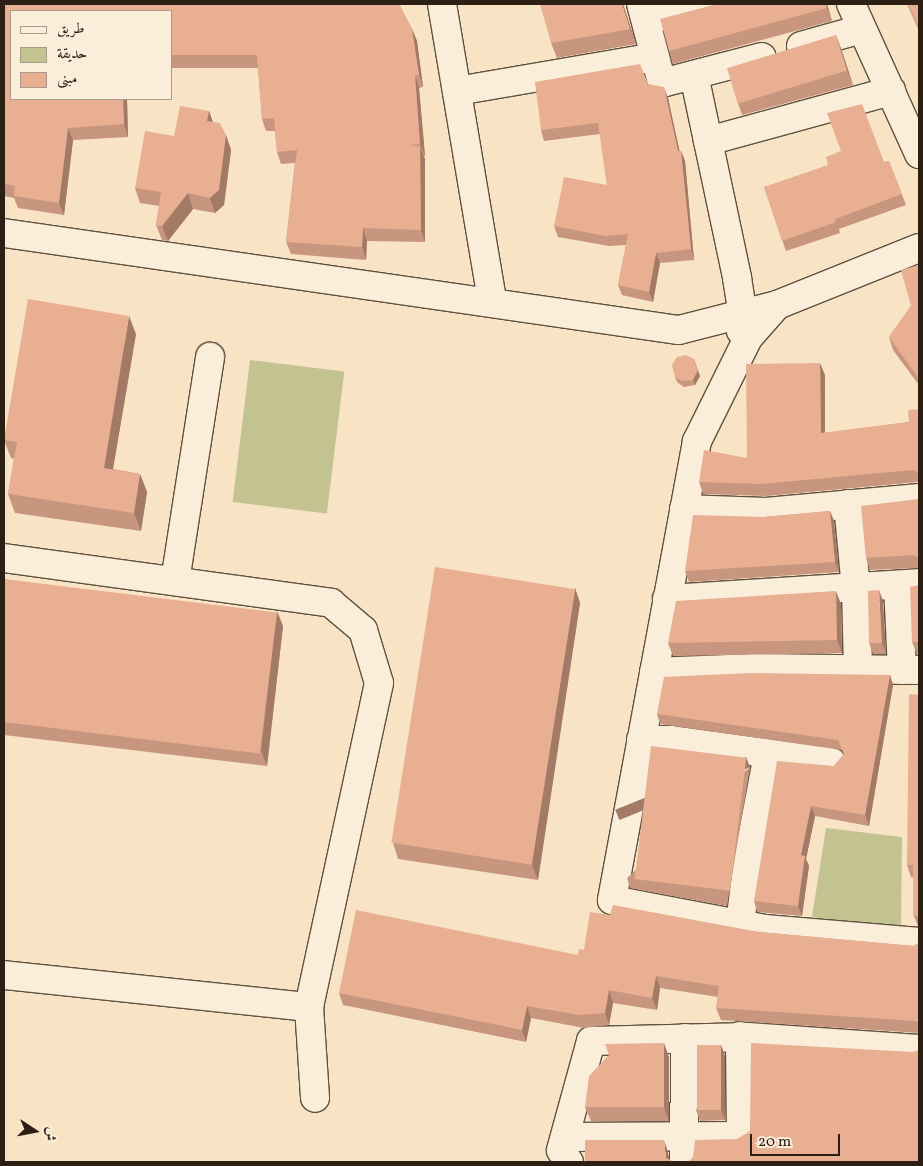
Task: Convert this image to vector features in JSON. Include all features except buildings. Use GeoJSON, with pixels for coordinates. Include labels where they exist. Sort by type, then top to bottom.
{"type":"FeatureCollection","features":[{"type":"Feature","properties":{"kind":"street"},"geometry":{"type":"LineString","coordinates":[[442,4],[492,301]]}},
{"type":"Feature","properties":{"kind":"street"},"geometry":{"type":"LineString","coordinates":[[712,4],[644,12],[662,83],[862,29]]}},
{"type":"Feature","properties":{"kind":"street"},"geometry":{"type":"LineString","coordinates":[[851,4],[919,154]]}},
{"type":"Feature","properties":{"kind":"street"},"geometry":{"type":"LineString","coordinates":[[456,91],[655,57]]}},
{"type":"Feature","properties":{"kind":"street"},"geometry":{"type":"LineString","coordinates":[[694,75],[743,314],[738,358]]}},
{"type":"Feature","properties":{"kind":"street"},"geometry":{"type":"LineString","coordinates":[[708,140],[891,91]]}},
{"type":"Feature","properties":{"kind":"street"},"geometry":{"type":"LineString","coordinates":[[4,233],[492,301],[679,330],[777,305],[919,248]]}},
{"type":"Feature","properties":{"kind":"street"},"geometry":{"type":"LineString","coordinates":[[777,305],[748,338],[697,442],[612,900],[740,924],[919,942]]}},
{"type":"Feature","properties":{"kind":"street"},"geometry":{"type":"LineString","coordinates":[[175,582],[210,357]]}},
{"type":"Feature","properties":{"kind":"street"},"geometry":{"type":"LineString","coordinates":[[684,509],[766,512],[919,498]]}},
{"type":"Feature","properties":{"kind":"street"},"geometry":{"type":"LineString","coordinates":[[848,504],[856,588],[858,669]]}},
{"type":"Feature","properties":{"kind":"street"},"geometry":{"type":"LineString","coordinates":[[4,558],[331,603],[363,630],[379,683],[310,1007],[315,1098]]}},
{"type":"Feature","properties":{"kind":"street"},"geometry":{"type":"LineString","coordinates":[[654,672],[752,668],[911,670],[909,584],[668,599]]}},
{"type":"Feature","properties":{"kind":"street"},"geometry":{"type":"LineString","coordinates":[[641,740],[670,740],[832,762]]}},
{"type":"Feature","properties":{"kind":"street"},"geometry":{"type":"LineString","coordinates":[[740,924],[748,860],[768,754]]}},
{"type":"Feature","properties":{"kind":"street"},"geometry":{"type":"LineString","coordinates":[[4,975],[310,1007]]}},
{"type":"Feature","properties":{"kind":"street"},"geometry":{"type":"LineString","coordinates":[[740,1036],[741,1136],[684,1149],[567,1150],[591,1041],[740,1036],[919,1048]]}},
{"type":"Feature","properties":{"kind":"street"},"geometry":{"type":"LineString","coordinates":[[684,1149],[685,1038]]}},
{"type":"Feature","properties":{"kind":"green space"},"geometry":{"type":"Polygon","coordinates":[[[250,360],[344,372],[327,514],[233,502],[250,360]]]}},
{"type":"Feature","properties":{"kind":"green space"},"geometry":{"type":"Polygon","coordinates":[[[826,828],[902,837],[901,929],[812,917],[826,828]]]}}]}
